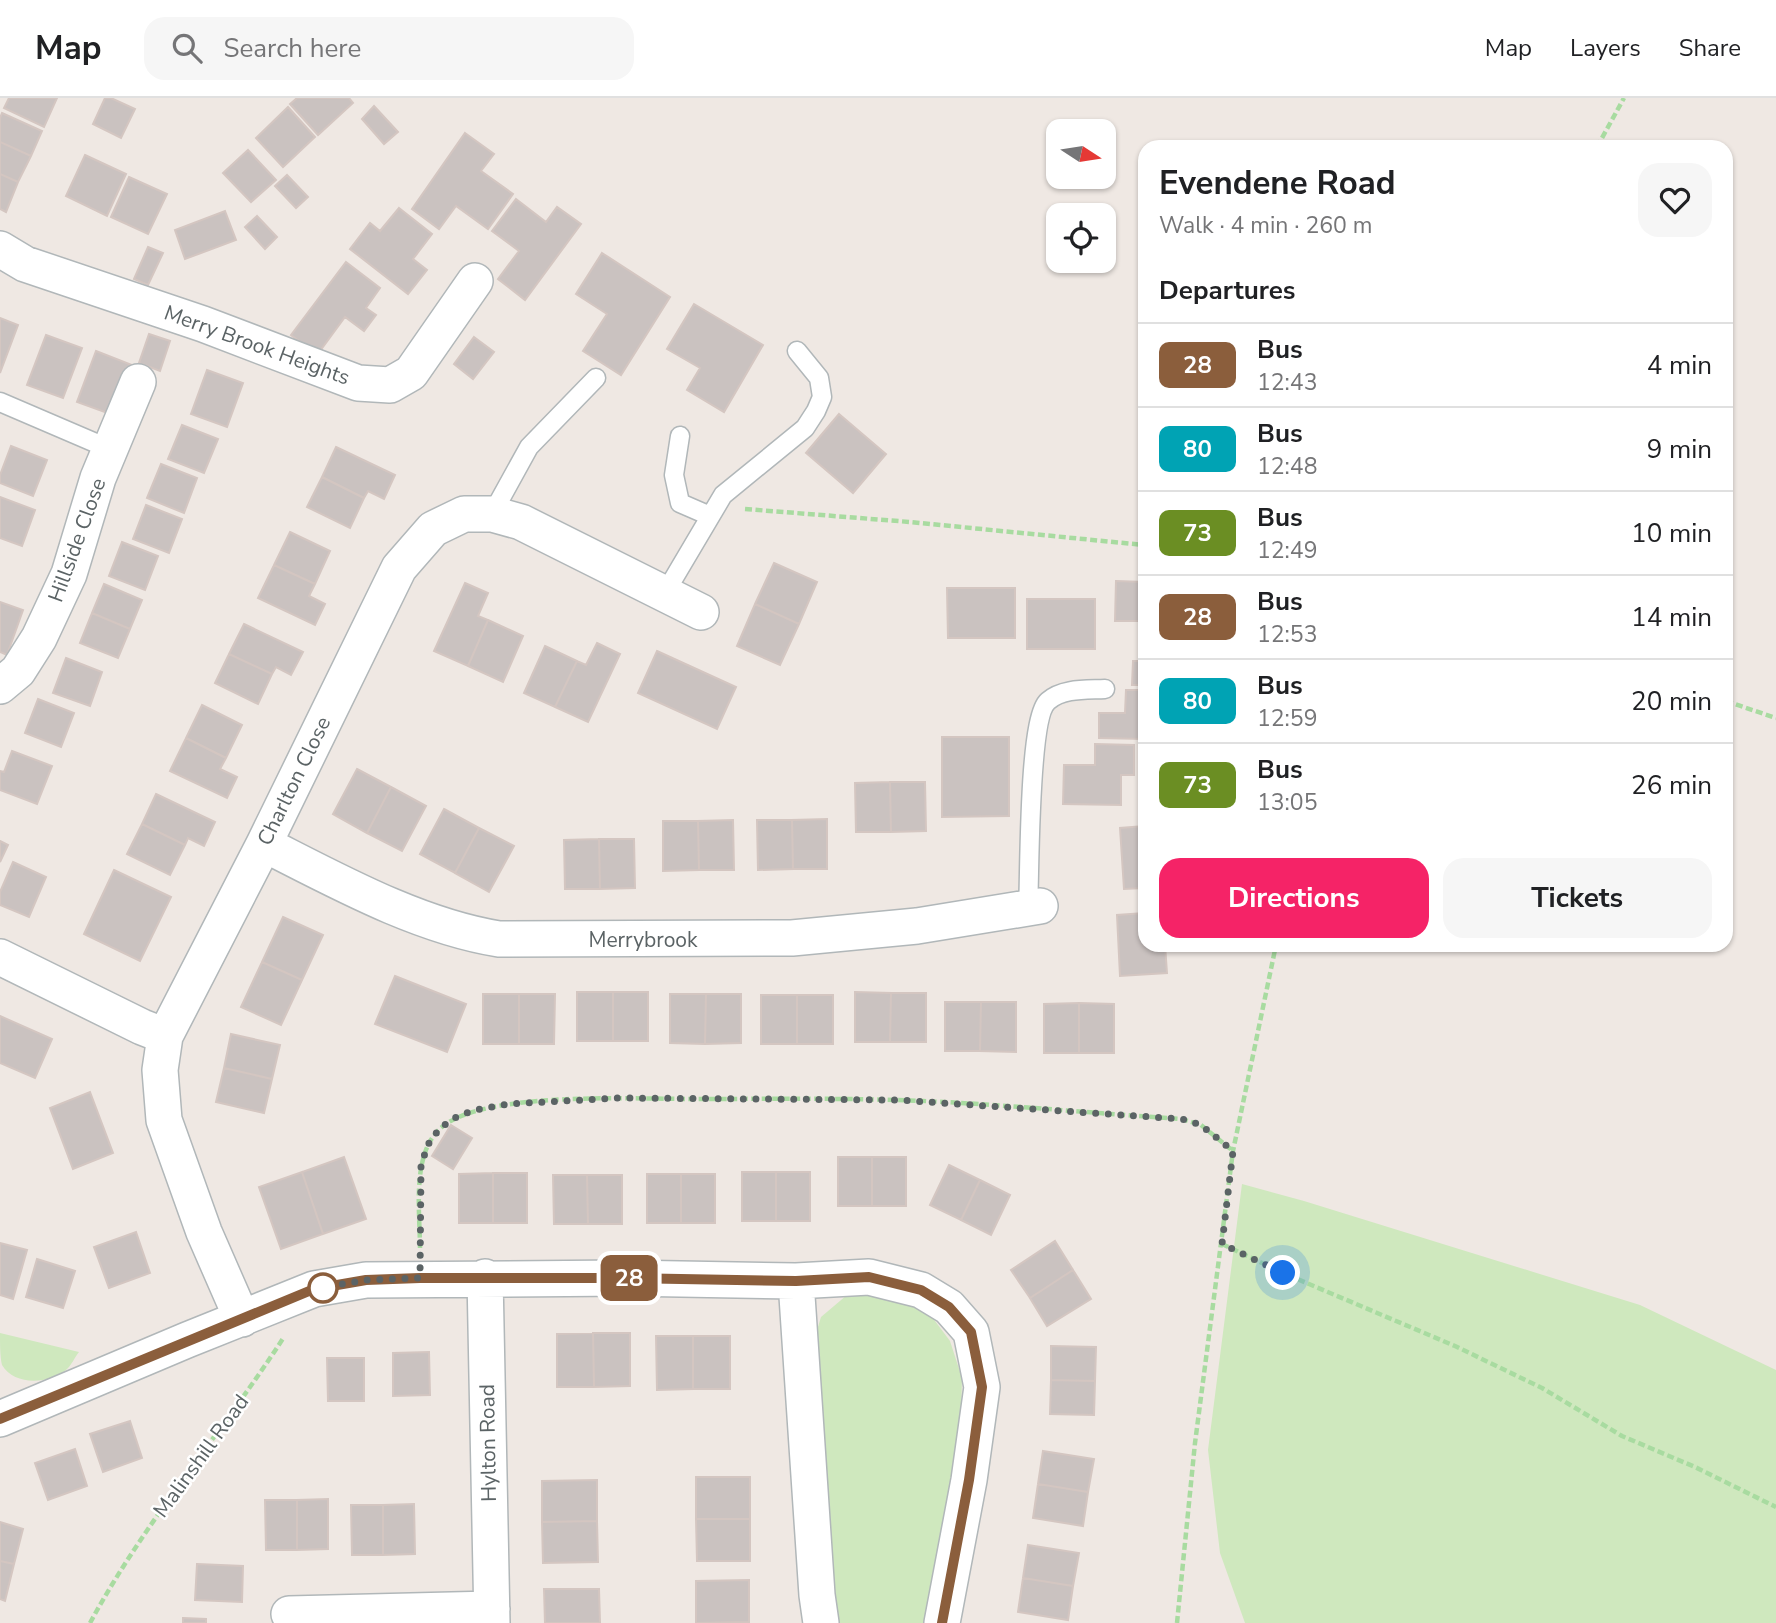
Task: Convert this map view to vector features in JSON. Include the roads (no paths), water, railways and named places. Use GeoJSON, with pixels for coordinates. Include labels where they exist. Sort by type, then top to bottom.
{"type":"FeatureCollection","features":[{"type":"Feature","properties":{"kind":"street","name":"Merry Brook Heights"},"geometry":{"type":"LineString","coordinates":[[0,249],[25,264],[202,324],[359,383],[390,385],[411,373],[475,281]]}},
{"type":"Feature","properties":{"kind":"street","name":"Hillside Close"},"geometry":{"type":"LineString","coordinates":[[0,686],[18,671],[39,638],[69,573],[99,478],[138,382]]}},
{"type":"Feature","properties":{"kind":"street","name":"Charlton Close"},"geometry":{"type":"LineString","coordinates":[[242,1319],[204,1232],[164,1119],[160,1070],[165,1036],[264,844],[399,568],[433,529],[464,514],[492,514],[521,522],[701,612]]}},
{"type":"Feature","properties":{"kind":"street","name":"Merrybrook"},"geometry":{"type":"LineString","coordinates":[[264,844],[383,903],[477,936],[499,939],[792,938],[917,926],[1034,907]]}},
{"type":"Feature","properties":{"kind":"street"},"geometry":{"type":"LineString","coordinates":[[0,957],[165,1036]]}},
{"type":"Feature","properties":{"kind":"street"},"geometry":{"type":"LineString","coordinates":[[4,1408],[242,1319],[314,1289],[366,1280],[485,1278],[796,1281],[869,1277],[921,1290],[949,1307],[971,1332],[982,1387],[969,1480],[942,1623]]}},
{"type":"Feature","properties":{"kind":"street","name":"Hylton Road"},"geometry":{"type":"LineString","coordinates":[[289,1614],[492,1616],[485,1278]]}},
{"type":"Feature","properties":{"kind":"street"},"geometry":{"type":"LineString","coordinates":[[796,1281],[821,1623]]}},
{"type":"Feature","properties":{"kind":"lane"},"geometry":{"type":"LineString","coordinates":[[665,593],[723,495],[805,428],[816,411],[822,397],[819,378],[797,351]]}},
{"type":"Feature","properties":{"kind":"lane"},"geometry":{"type":"LineString","coordinates":[[492,514],[529,447],[596,378]]}},
{"type":"Feature","properties":{"kind":"lane"},"geometry":{"type":"LineString","coordinates":[[0,402],[112,450]]}},
{"type":"Feature","properties":{"kind":"lane"},"geometry":{"type":"LineString","coordinates":[[680,436],[674,475],[680,503],[710,516]]}},
{"type":"Feature","properties":{"kind":"lane"},"geometry":{"type":"LineString","coordinates":[[1034,907],[1034,747],[1041,715],[1046,702],[1066,692],[1105,689]]}}]}
